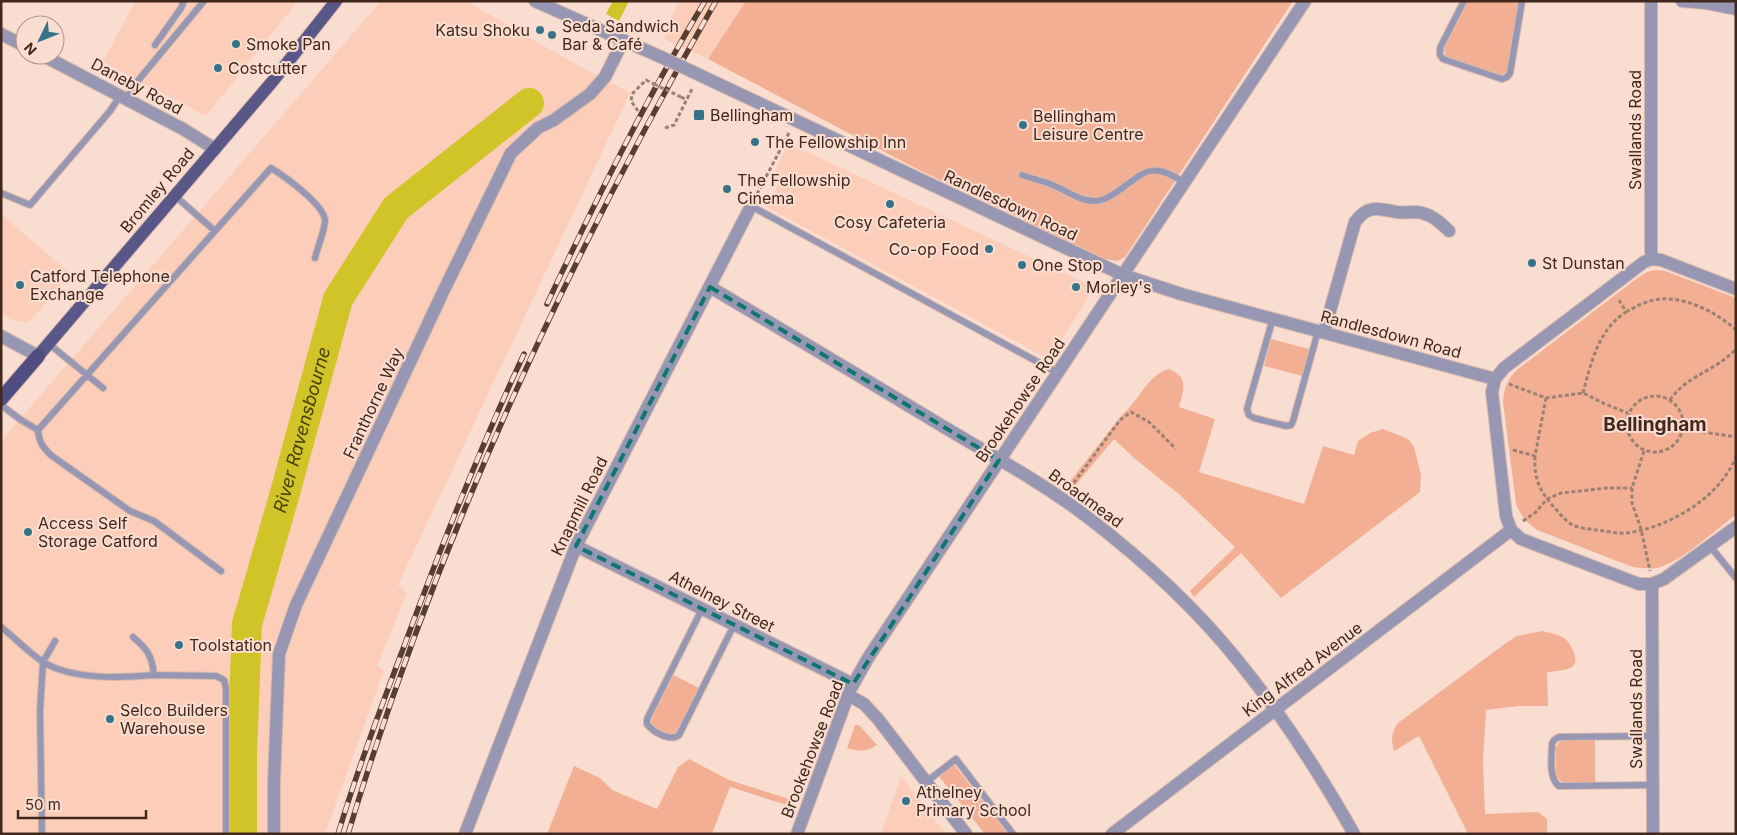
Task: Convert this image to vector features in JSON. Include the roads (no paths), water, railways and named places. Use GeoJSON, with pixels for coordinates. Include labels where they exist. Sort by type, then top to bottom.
{"type":"FeatureCollection","features":[{"type":"Feature","properties":{"kind":"highway","name":"Bromley Road"},"geometry":{"type":"LineString","coordinates":[[1,399],[38,356]]}},
{"type":"Feature","properties":{"kind":"main road","name":"Bromley Road"},"geometry":{"type":"LineString","coordinates":[[38,356],[215,149],[336,1]]}},
{"type":"Feature","properties":{"kind":"street","name":"Randlesdown Road"},"geometry":{"type":"LineString","coordinates":[[535,1],[691,71],[1122,275],[1181,294],[1494,379]]}},
{"type":"Feature","properties":{"kind":"street","name":"Brookehowse Road"},"geometry":{"type":"LineString","coordinates":[[797,834],[850,690],[868,658],[1306,1]]}},
{"type":"Feature","properties":{"kind":"street","name":"Swallands Road"},"geometry":{"type":"LineString","coordinates":[[1651,1],[1652,259]]}},
{"type":"Feature","properties":{"kind":"street"},"geometry":{"type":"LineString","coordinates":[[1682,1],[1706,3],[1736,9]]}},
{"type":"Feature","properties":{"kind":"street"},"geometry":{"type":"LineString","coordinates":[[1,34],[15,41]]}},
{"type":"Feature","properties":{"kind":"street","name":"Franthorne Way"},"geometry":{"type":"LineString","coordinates":[[274,834],[274,781],[280,654],[296,605],[447,284],[511,153],[538,128],[554,120],[590,94],[604,77],[623,41]]}},
{"type":"Feature","properties":{"kind":"street","name":"Daneby Road"},"geometry":{"type":"LineString","coordinates":[[61,65],[183,129],[215,149]]}},
{"type":"Feature","properties":{"kind":"street","name":"Knapmill Road"},"geometry":{"type":"LineString","coordinates":[[465,834],[576,546],[751,206]]}},
{"type":"Feature","properties":{"kind":"street"},"geometry":{"type":"LineString","coordinates":[[1321,332],[1355,222],[1360,215],[1376,208],[1406,213],[1424,213],[1433,217],[1449,231]]}},
{"type":"Feature","properties":{"kind":"street"},"geometry":{"type":"LineString","coordinates":[[1736,289],[1661,260],[1652,259],[1637,266],[1504,368],[1494,379],[1492,392],[1506,516],[1511,530],[1521,539],[1639,584],[1652,584],[1664,579],[1736,527]]}},
{"type":"Feature","properties":{"kind":"street","name":"Broadmead"},"geometry":{"type":"LineString","coordinates":[[710,286],[1000,460],[1062,499],[1116,540],[1170,588],[1238,660],[1276,710],[1335,799],[1354,834]]}},
{"type":"Feature","properties":{"kind":"street"},"geometry":{"type":"LineString","coordinates":[[1,336],[38,356]]}},
{"type":"Feature","properties":{"kind":"street","name":"King Alfred Avenue"},"geometry":{"type":"LineString","coordinates":[[1112,834],[1511,530]]}},
{"type":"Feature","properties":{"kind":"street","name":"Athelney Street"},"geometry":{"type":"LineString","coordinates":[[576,546],[734,625],[850,690],[870,710],[966,834]]}},
{"type":"Feature","properties":{"kind":"street","name":"Swallands Road"},"geometry":{"type":"LineString","coordinates":[[1652,584],[1653,834]]}},
{"type":"Feature","properties":{"kind":"lane"},"geometry":{"type":"LineString","coordinates":[[155,45],[184,1]]}},
{"type":"Feature","properties":{"kind":"lane"},"geometry":{"type":"LineString","coordinates":[[1,192],[30,205],[204,1]]}},
{"type":"Feature","properties":{"kind":"lane"},"geometry":{"type":"LineString","coordinates":[[1464,1],[1440,48],[1440,54],[1443,59],[1502,79],[1510,73],[1522,1]]}},
{"type":"Feature","properties":{"kind":"lane"},"geometry":{"type":"LineString","coordinates":[[221,571],[154,521],[130,512],[52,456],[43,448],[39,440],[38,430],[271,168],[292,182],[320,210],[325,220],[315,258]]}},
{"type":"Feature","properties":{"kind":"lane"},"geometry":{"type":"LineString","coordinates":[[1022,175],[1054,185],[1092,201],[1107,198],[1141,174],[1150,170],[1170,173],[1185,183]]}},
{"type":"Feature","properties":{"kind":"lane"},"geometry":{"type":"LineString","coordinates":[[175,196],[215,231]]}},
{"type":"Feature","properties":{"kind":"lane"},"geometry":{"type":"LineString","coordinates":[[751,206],[1058,373]]}},
{"type":"Feature","properties":{"kind":"lane"},"geometry":{"type":"LineString","coordinates":[[1273,318],[1247,409],[1249,415],[1254,418],[1286,426],[1291,425],[1321,332]]}},
{"type":"Feature","properties":{"kind":"lane"},"geometry":{"type":"LineString","coordinates":[[49,344],[103,388]]}},
{"type":"Feature","properties":{"kind":"lane"},"geometry":{"type":"LineString","coordinates":[[1,405],[38,430]]}},
{"type":"Feature","properties":{"kind":"lane"},"geometry":{"type":"LineString","coordinates":[[1710,546],[1736,578]]}},
{"type":"Feature","properties":{"kind":"lane"},"geometry":{"type":"LineString","coordinates":[[702,609],[647,719],[647,724],[650,728],[670,738],[675,738],[679,735],[734,625]]}},
{"type":"Feature","properties":{"kind":"lane"},"geometry":{"type":"LineString","coordinates":[[1,627],[42,662],[60,670],[78,674],[216,676],[224,680],[226,688],[226,834]]}},
{"type":"Feature","properties":{"kind":"lane"},"geometry":{"type":"LineString","coordinates":[[133,636],[146,648],[152,660],[154,675]]}},
{"type":"Feature","properties":{"kind":"lane"},"geometry":{"type":"LineString","coordinates":[[42,834],[40,711],[42,662],[55,640]]}},
{"type":"Feature","properties":{"kind":"lane"},"geometry":{"type":"LineString","coordinates":[[1653,736],[1559,737],[1552,744],[1553,777],[1555,783],[1559,786],[1653,785]]}},
{"type":"Feature","properties":{"kind":"lane"},"geometry":{"type":"LineString","coordinates":[[926,782],[956,759],[1013,834]]}},
{"type":"Feature","properties":{"kind":"waterway","name":"River Ravensbourne"},"geometry":{"type":"LineString","coordinates":[[242,834],[242,753],[247,624],[338,299],[396,208],[529,103]]}},
{"type":"Feature","properties":{"kind":"railway"},"geometry":{"type":"LineString","coordinates":[[547,304],[622,151],[662,75],[705,1]]}},
{"type":"Feature","properties":{"kind":"railway"},"geometry":{"type":"LineString","coordinates":[[348,834],[383,725],[421,618],[463,512],[508,407],[556,304],[607,202],[660,101],[716,1]]}},
{"type":"Feature","properties":{"kind":"railway"},"geometry":{"type":"LineString","coordinates":[[338,834],[371,737],[433,568],[524,354]]}},
{"type":"Feature","properties":{"kind":"place","name":"Katsu Shoku"},"geometry":{"type":"Point","coordinates":[540,30]}},
{"type":"Feature","properties":{"kind":"place","name":"Seda Sandwich Bar & Café"},"geometry":{"type":"Point","coordinates":[552,35]}},
{"type":"Feature","properties":{"kind":"place","name":"Smoke Pan"},"geometry":{"type":"Point","coordinates":[236,44]}},
{"type":"Feature","properties":{"kind":"place","name":"Costcutter"},"geometry":{"type":"Point","coordinates":[218,68]}},
{"type":"Feature","properties":{"kind":"place","name":"Bellingham"},"geometry":{"type":"Point","coordinates":[699,115]}},
{"type":"Feature","properties":{"kind":"place","name":"Bellingham Leisure Centre"},"geometry":{"type":"Point","coordinates":[1023,125]}},
{"type":"Feature","properties":{"kind":"place","name":"The Fellowship Inn"},"geometry":{"type":"Point","coordinates":[755,142]}},
{"type":"Feature","properties":{"kind":"place","name":"The Fellowship Cinema"},"geometry":{"type":"Point","coordinates":[727,189]}},
{"type":"Feature","properties":{"kind":"place","name":"Cosy Cafeteria"},"geometry":{"type":"Point","coordinates":[890,204]}},
{"type":"Feature","properties":{"kind":"place","name":"Co-op Food"},"geometry":{"type":"Point","coordinates":[989,249]}},
{"type":"Feature","properties":{"kind":"place","name":"St Dunstan"},"geometry":{"type":"Point","coordinates":[1532,263]}},
{"type":"Feature","properties":{"kind":"place","name":"One Stop"},"geometry":{"type":"Point","coordinates":[1022,265]}},
{"type":"Feature","properties":{"kind":"place","name":"Catford Telephone Exchange"},"geometry":{"type":"Point","coordinates":[20,285]}},
{"type":"Feature","properties":{"kind":"place","name":"Morley's"},"geometry":{"type":"Point","coordinates":[1076,287]}},
{"type":"Feature","properties":{"kind":"place","name":"Access Self Storage Catford"},"geometry":{"type":"Point","coordinates":[28,532]}},
{"type":"Feature","properties":{"kind":"place","name":"Toolstation"},"geometry":{"type":"Point","coordinates":[179,645]}},
{"type":"Feature","properties":{"kind":"place","name":"Selco Builders Warehouse"},"geometry":{"type":"Point","coordinates":[110,719]}},
{"type":"Feature","properties":{"kind":"place","name":"Athelney Primary School"},"geometry":{"type":"Point","coordinates":[906,801]}},
{"type":"Feature","properties":{"kind":"district","name":"Bellingham"},"geometry":{"type":"Point","coordinates":[1655,424]}}]}
